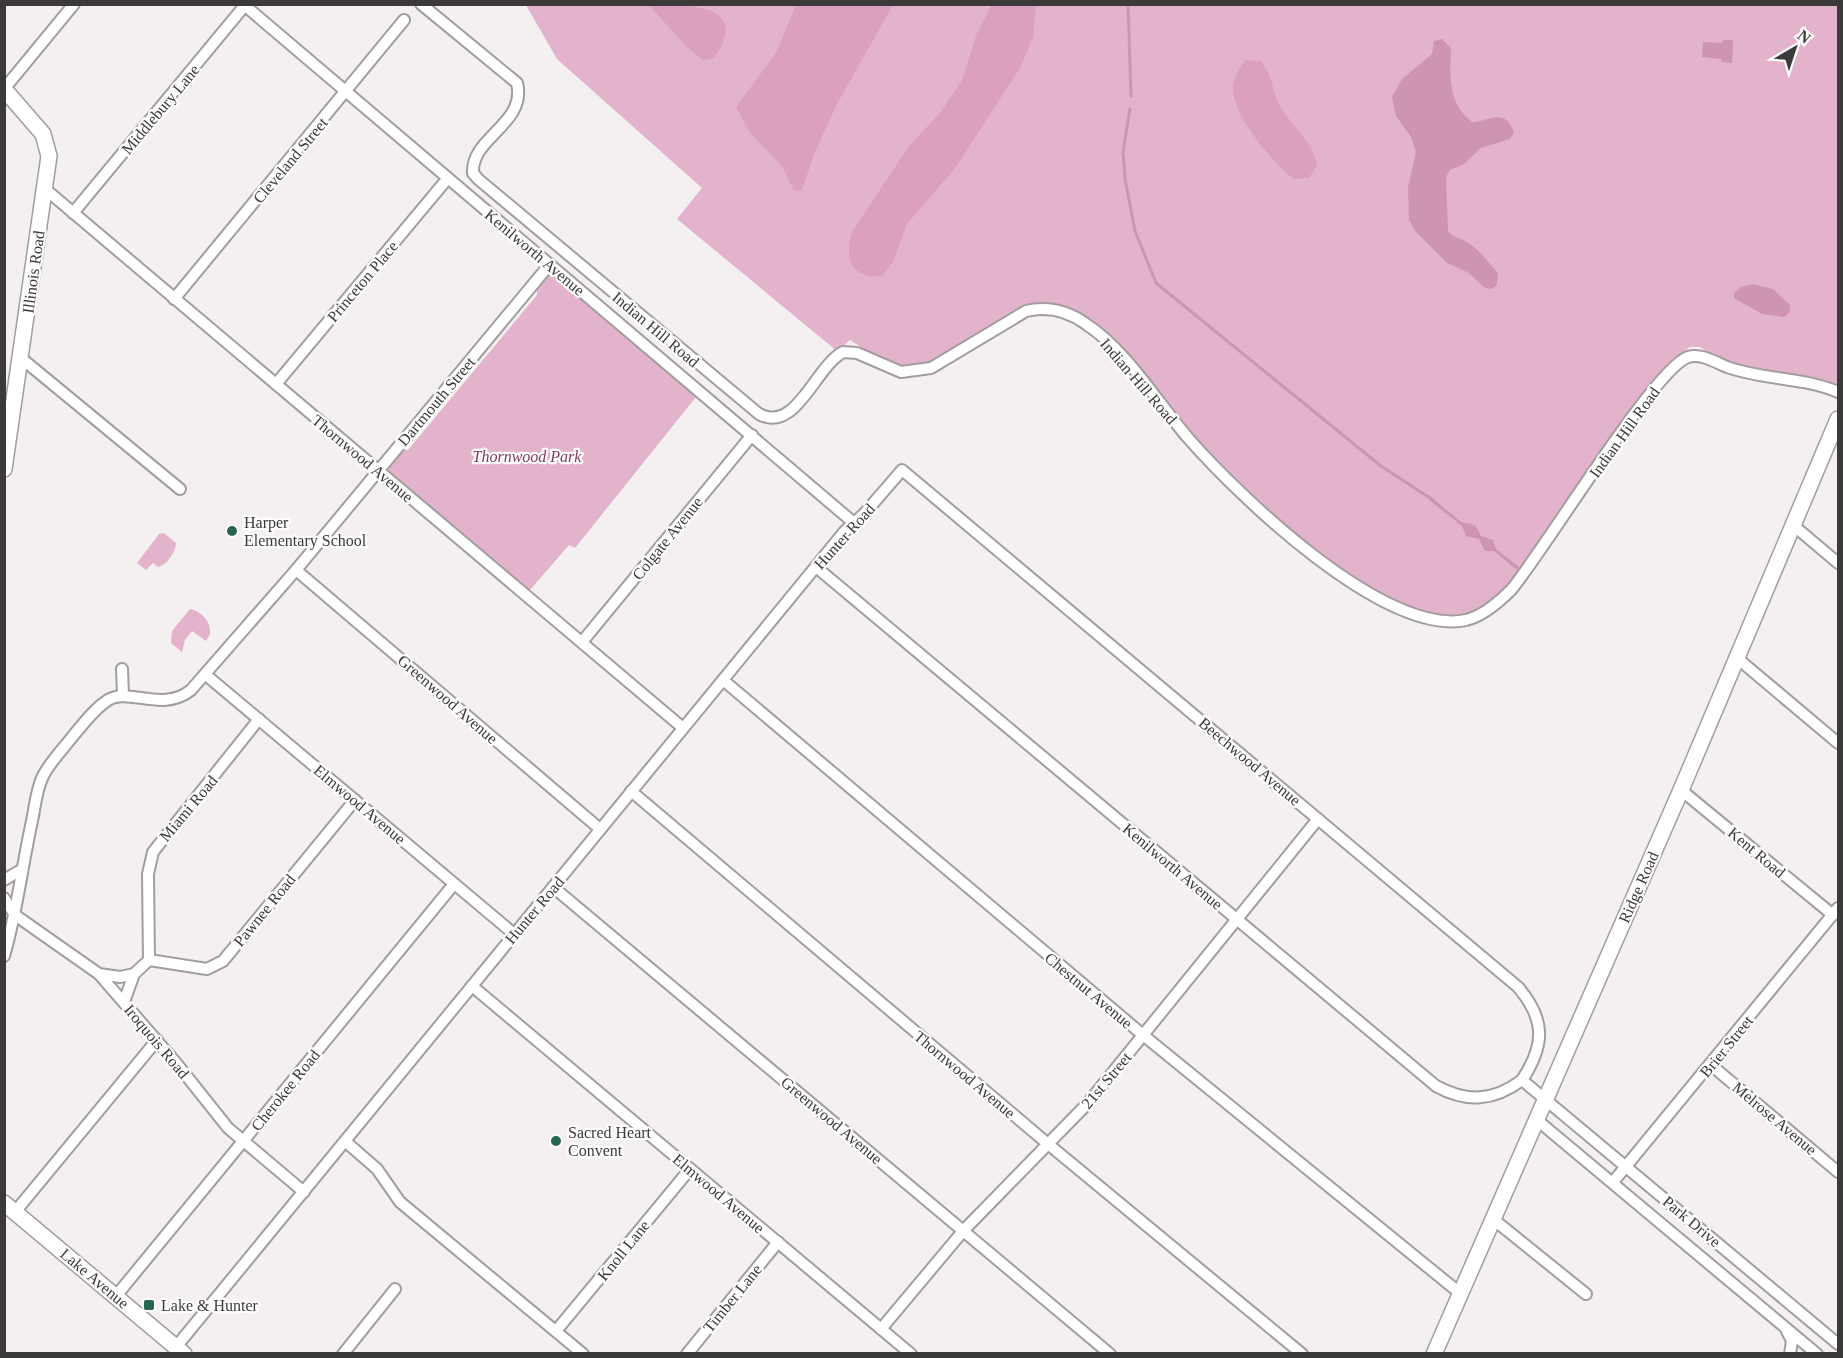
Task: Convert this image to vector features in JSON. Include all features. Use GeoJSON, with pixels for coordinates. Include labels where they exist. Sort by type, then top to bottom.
{"type":"FeatureCollection","features":[{"type":"Feature","properties":{"kind":"street"},"geometry":{"type":"LineString","coordinates":[[4,89],[74,4]]}},
{"type":"Feature","properties":{"kind":"street","name":"Indian Hill Road"},"geometry":{"type":"LineString","coordinates":[[421,4],[518,83],[520,94],[515,110],[475,157],[473,173],[478,180],[759,414],[773,419],[786,415],[830,363],[843,352],[857,353],[902,372],[931,368],[1026,311],[1044,308],[1065,313],[1088,325],[1110,344],[1190,440],[1240,490],[1299,542],[1373,597],[1430,619],[1468,620],[1488,610],[1511,590],[1641,406],[1673,369],[1686,358],[1701,357],[1740,371],[1822,386],[1839,392]]}},
{"type":"Feature","properties":{"kind":"street","name":"Kenilworth Avenue"},"geometry":{"type":"LineString","coordinates":[[245,5],[854,523]]}},
{"type":"Feature","properties":{"kind":"street","name":"Middlebury Lane"},"geometry":{"type":"LineString","coordinates":[[73,213],[245,5]]}},
{"type":"Feature","properties":{"kind":"street","name":"Cleveland Street"},"geometry":{"type":"LineString","coordinates":[[174,299],[404,20]]}},
{"type":"Feature","properties":{"kind":"street","name":"Illinois Road"},"geometry":{"type":"LineString","coordinates":[[4,89],[33,120],[48,144],[49,156],[4,469]]}},
{"type":"Feature","properties":{"kind":"street","name":"Princeton Place"},"geometry":{"type":"LineString","coordinates":[[276,384],[448,178]]}},
{"type":"Feature","properties":{"kind":"street","name":"Thornwood Avenue"},"geometry":{"type":"LineString","coordinates":[[44,188],[683,728]]}},
{"type":"Feature","properties":{"kind":"street","name":"Dartmouth Street"},"geometry":{"type":"LineString","coordinates":[[123,695],[140,700],[178,698],[191,690],[206,675],[550,264]]}},
{"type":"Feature","properties":{"kind":"street"},"geometry":{"type":"LineString","coordinates":[[21,358],[180,489]]}},
{"type":"Feature","properties":{"kind":"street","name":"Ridge Road"},"geometry":{"type":"LineString","coordinates":[[1434,1353],[1681,790],[1838,422]]}},
{"type":"Feature","properties":{"kind":"street","name":"Colgate Avenue"},"geometry":{"type":"LineString","coordinates":[[582,642],[752,435]]}},
{"type":"Feature","properties":{"kind":"street","name":"Hunter Road"},"geometry":{"type":"LineString","coordinates":[[177,1351],[631,791],[816,567],[902,470]]}},
{"type":"Feature","properties":{"kind":"street","name":"Beechwood Avenue"},"geometry":{"type":"LineString","coordinates":[[902,470],[1518,987],[1529,999],[1539,1021],[1539,1042],[1532,1065],[1522,1080]]}},
{"type":"Feature","properties":{"kind":"street"},"geometry":{"type":"LineString","coordinates":[[1793,525],[1839,562]]}},
{"type":"Feature","properties":{"kind":"street","name":"Kenilworth Avenue"},"geometry":{"type":"LineString","coordinates":[[816,567],[1436,1086],[1450,1094],[1474,1099],[1500,1094],[1522,1080]]}},
{"type":"Feature","properties":{"kind":"street","name":"Greenwood Avenue"},"geometry":{"type":"LineString","coordinates":[[296,570],[600,829]]}},
{"type":"Feature","properties":{"kind":"street"},"geometry":{"type":"LineString","coordinates":[[1737,658],[1839,743]]}},
{"type":"Feature","properties":{"kind":"street"},"geometry":{"type":"LineString","coordinates":[[4,956],[15,915],[21,870],[43,776],[100,706],[123,695],[122,669]]}},
{"type":"Feature","properties":{"kind":"street","name":"Elmwood Avenue"},"geometry":{"type":"LineString","coordinates":[[206,675],[514,934]]}},
{"type":"Feature","properties":{"kind":"street","name":"Chestnut Avenue"},"geometry":{"type":"LineString","coordinates":[[723,680],[1143,1035],[1461,1294]]}},
{"type":"Feature","properties":{"kind":"street","name":"Miami Road"},"geometry":{"type":"LineString","coordinates":[[148,960],[148,874],[153,852],[259,719]]}},
{"type":"Feature","properties":{"kind":"street","name":"Kent Road"},"geometry":{"type":"LineString","coordinates":[[1681,790],[1836,912]]}},
{"type":"Feature","properties":{"kind":"street","name":"Thornwood Avenue"},"geometry":{"type":"LineString","coordinates":[[631,791],[1048,1144],[1302,1353]]}},
{"type":"Feature","properties":{"kind":"street","name":"Pawnee Road"},"geometry":{"type":"LineString","coordinates":[[148,960],[207,969],[223,961],[355,800]]}},
{"type":"Feature","properties":{"kind":"street","name":"21st Street"},"geometry":{"type":"LineString","coordinates":[[881,1329],[964,1230],[1088,1103],[1318,819]]}},
{"type":"Feature","properties":{"kind":"street"},"geometry":{"type":"LineString","coordinates":[[4,879],[21,870]]}},
{"type":"Feature","properties":{"kind":"street","name":"Cherokee Road"},"geometry":{"type":"LineString","coordinates":[[116,1296],[454,884]]}},
{"type":"Feature","properties":{"kind":"street","name":"Greenwood Avenue"},"geometry":{"type":"LineString","coordinates":[[554,887],[1110,1353]]}},
{"type":"Feature","properties":{"kind":"street","name":"Iroquois Road"},"geometry":{"type":"LineString","coordinates":[[4,898],[15,915],[99,974],[157,1040],[228,1128],[304,1192]]}},
{"type":"Feature","properties":{"kind":"street","name":"Brier Street"},"geometry":{"type":"LineString","coordinates":[[1613,1182],[1836,912]]}},
{"type":"Feature","properties":{"kind":"street"},"geometry":{"type":"LineString","coordinates":[[124,1002],[134,974],[148,960]]}},
{"type":"Feature","properties":{"kind":"street"},"geometry":{"type":"LineString","coordinates":[[99,974],[120,976],[134,974]]}},
{"type":"Feature","properties":{"kind":"street","name":"Elmwood Avenue"},"geometry":{"type":"LineString","coordinates":[[472,986],[911,1353]]}},
{"type":"Feature","properties":{"kind":"street"},"geometry":{"type":"LineString","coordinates":[[10,1208],[157,1040]]}},
{"type":"Feature","properties":{"kind":"street","name":"Melrose Avenue"},"geometry":{"type":"LineString","coordinates":[[1711,1065],[1839,1172]]}},
{"type":"Feature","properties":{"kind":"street"},"geometry":{"type":"LineString","coordinates":[[1522,1080],[1546,1100]]}},
{"type":"Feature","properties":{"kind":"street","name":"Park Drive"},"geometry":{"type":"LineString","coordinates":[[1546,1100],[1839,1344]]}},
{"type":"Feature","properties":{"kind":"street","name":"Park Drive"},"geometry":{"type":"LineString","coordinates":[[1537,1120],[1817,1353]]}},
{"type":"Feature","properties":{"kind":"street"},"geometry":{"type":"LineString","coordinates":[[346,1142],[377,1169],[400,1202],[583,1353]]}},
{"type":"Feature","properties":{"kind":"street","name":"Knoll Lane"},"geometry":{"type":"LineString","coordinates":[[556,1331],[690,1169]]}},
{"type":"Feature","properties":{"kind":"street","name":"Lake Avenue"},"geometry":{"type":"LineString","coordinates":[[10,1208],[116,1296],[177,1351]]}},
{"type":"Feature","properties":{"kind":"street"},"geometry":{"type":"LineString","coordinates":[[1493,1219],[1586,1294]]}},
{"type":"Feature","properties":{"kind":"street","name":"Timber Lane"},"geometry":{"type":"LineString","coordinates":[[687,1353],[778,1242]]}},
{"type":"Feature","properties":{"kind":"street"},"geometry":{"type":"LineString","coordinates":[[343,1353],[395,1289]]}},
{"type":"Feature","properties":{"kind":"street"},"geometry":{"type":"LineString","coordinates":[[1786,1328],[1792,1341],[1790,1353]]}},
{"type":"Feature","properties":{"kind":"street"},"geometry":{"type":"LineString","coordinates":[[1834,1353],[1839,1344]]}},
{"type":"Feature","properties":{"kind":"green space"},"geometry":{"type":"Polygon","coordinates":[[[526,5],[1838,5],[1838,386],[1807,378],[1745,368],[1715,358],[1700,347],[1689,347],[1628,416],[1515,579],[1500,595],[1482,610],[1469,615],[1427,613],[1381,596],[1335,567],[1288,530],[1202,447],[1098,330],[1085,319],[1028,306],[947,354],[914,367],[887,362],[850,340],[837,351],[677,219],[702,188],[557,59],[526,5]]]}},
{"type":"Feature","properties":{"kind":"green space","name":"Thornwood Park"},"geometry":{"type":"Polygon","coordinates":[[[547,275],[555,276],[696,397],[575,548],[569,545],[529,591],[392,476],[388,467],[401,450],[408,450],[537,295],[537,286],[547,275]]]}},
{"type":"Feature","properties":{"kind":"green space"},"geometry":{"type":"Polygon","coordinates":[[[164,533],[176,543],[173,554],[161,566],[158,567],[153,563],[146,570],[137,563],[159,534],[164,533]]]}},
{"type":"Feature","properties":{"kind":"green space"},"geometry":{"type":"Polygon","coordinates":[[[190,609],[205,618],[210,634],[206,641],[192,631],[185,640],[182,652],[171,643],[172,631],[190,609]]]}},
{"type":"Feature","properties":{"kind":"shaded area"},"geometry":{"type":"Polygon","coordinates":[[[992,4],[1036,5],[1033,37],[1020,68],[956,167],[907,224],[893,262],[882,276],[863,274],[857,271],[850,259],[852,232],[909,146],[940,113],[962,80],[977,33],[992,4]]]}},
{"type":"Feature","properties":{"kind":"shaded area"},"geometry":{"type":"Polygon","coordinates":[[[649,5],[696,7],[710,10],[720,17],[725,26],[724,40],[714,58],[703,60],[687,47],[649,5]]]}},
{"type":"Feature","properties":{"kind":"shaded area"},"geometry":{"type":"Polygon","coordinates":[[[796,5],[893,5],[837,104],[814,154],[802,190],[794,191],[782,166],[751,134],[736,107],[776,53],[796,5]]]}},
{"type":"Feature","properties":{"kind":"shaded area"},"geometry":{"type":"Polygon","coordinates":[[[1442,39],[1451,48],[1452,88],[1458,106],[1464,114],[1472,122],[1501,117],[1506,119],[1514,132],[1510,139],[1481,148],[1464,164],[1450,170],[1446,177],[1448,231],[1475,247],[1498,273],[1497,285],[1492,289],[1485,288],[1469,273],[1447,263],[1416,232],[1409,220],[1408,187],[1416,152],[1411,137],[1396,116],[1392,97],[1402,79],[1432,54],[1434,41],[1442,39]]]}},
{"type":"Feature","properties":{"kind":"shaded area"},"geometry":{"type":"Polygon","coordinates":[[[1723,40],[1733,40],[1732,63],[1702,57],[1703,42],[1722,43],[1723,40]]]}},
{"type":"Feature","properties":{"kind":"shaded area"},"geometry":{"type":"Polygon","coordinates":[[[1245,60],[1260,61],[1264,66],[1281,108],[1315,156],[1317,165],[1309,178],[1294,179],[1285,172],[1265,150],[1246,123],[1234,97],[1233,86],[1245,60]]]}},
{"type":"Feature","properties":{"kind":"shaded area"},"geometry":{"type":"Polygon","coordinates":[[[1753,284],[1773,289],[1790,305],[1790,312],[1784,317],[1762,314],[1734,298],[1734,293],[1741,287],[1753,284]]]}},
{"type":"Feature","properties":{"kind":"shaded area"},"geometry":{"type":"Polygon","coordinates":[[[1429,495],[1461,522],[1475,525],[1481,536],[1493,540],[1496,549],[1519,567],[1517,570],[1494,551],[1485,551],[1479,539],[1466,536],[1462,526],[1428,499],[1429,495]]]}},
{"type":"Feature","properties":{"kind":"waterway"},"geometry":{"type":"LineString","coordinates":[[1128,4],[1131,96]]}},
{"type":"Feature","properties":{"kind":"waterway"},"geometry":{"type":"LineString","coordinates":[[1130,109],[1123,152],[1125,179],[1135,231],[1156,283],[1381,466],[1430,498]]}},
{"type":"Feature","properties":{"kind":"place","name":"Harper Elementary School"},"geometry":{"type":"Point","coordinates":[232,531]}},
{"type":"Feature","properties":{"kind":"place","name":"Sacred Heart Convent"},"geometry":{"type":"Point","coordinates":[556,1141]}},
{"type":"Feature","properties":{"kind":"place","name":"Lake & Hunter"},"geometry":{"type":"Point","coordinates":[149,1305]}}]}
